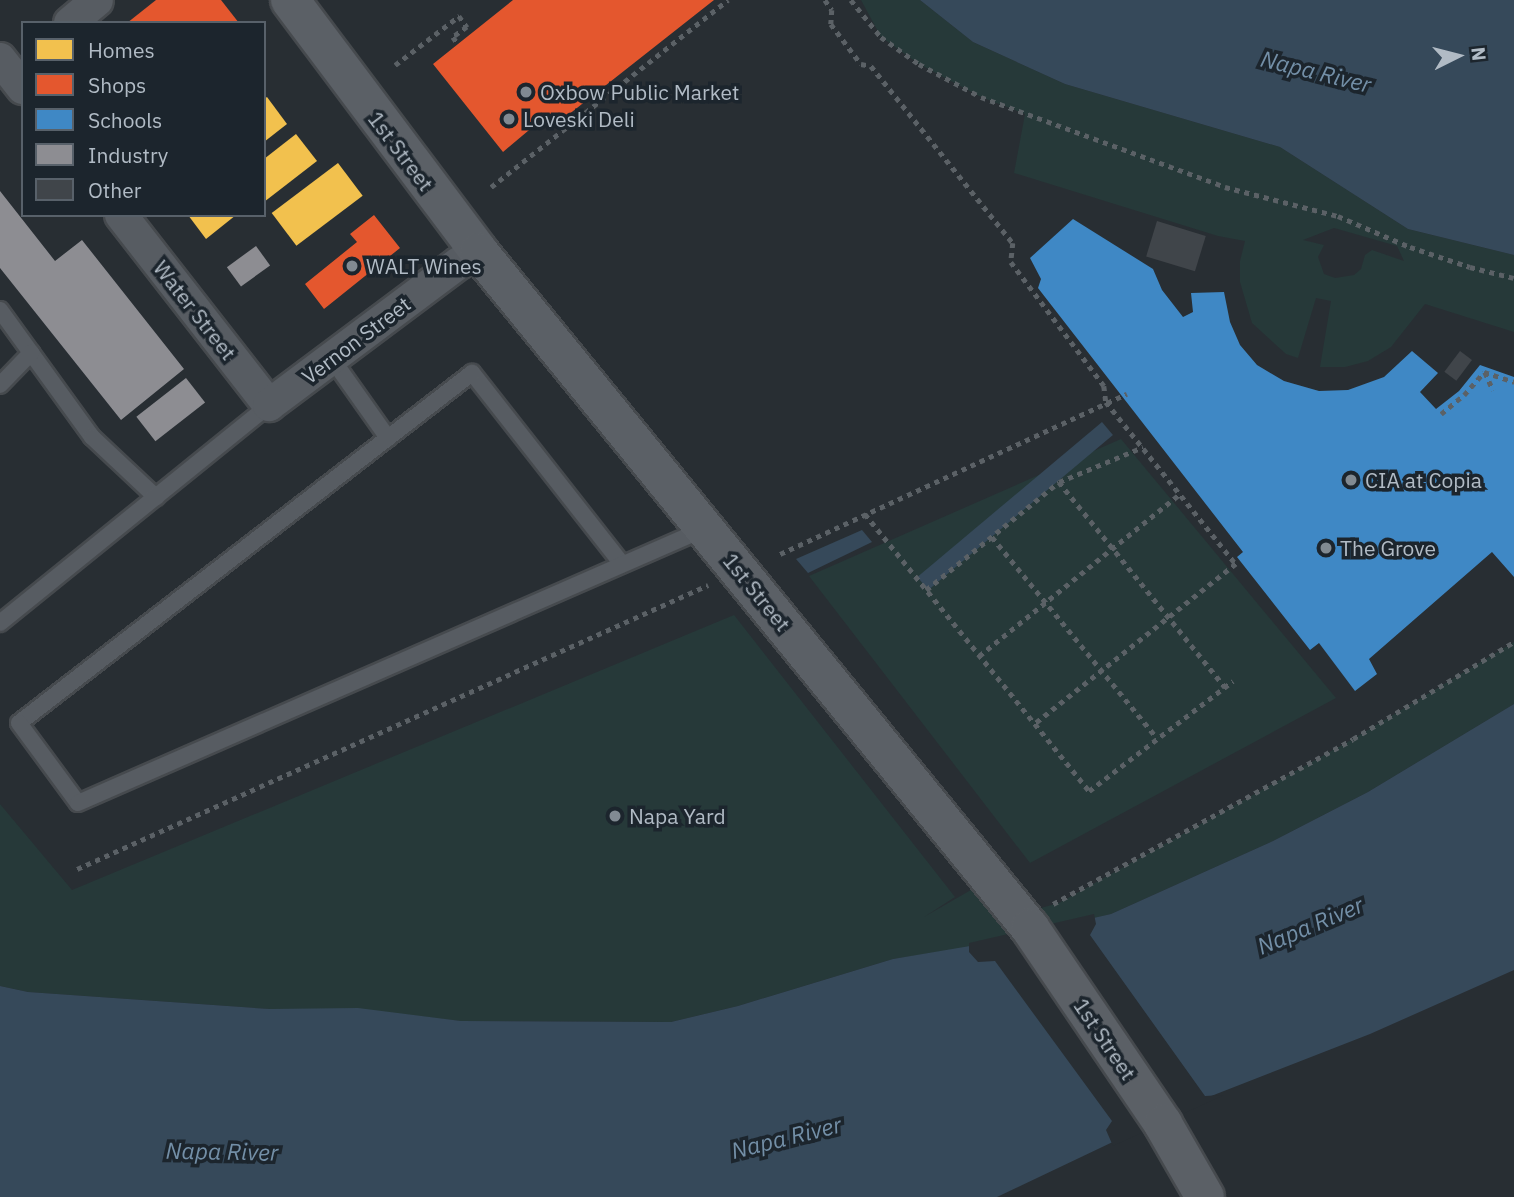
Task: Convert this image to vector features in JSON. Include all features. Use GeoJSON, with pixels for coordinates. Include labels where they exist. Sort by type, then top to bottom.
{"type":"FeatureCollection","features":[{"type":"Feature","properties":{"kind":"main road","name":"1st Street"},"geometry":{"type":"LineString","coordinates":[[290,0],[479,252],[1024,921],[1163,1124],[1205,1197]]}},
{"type":"Feature","properties":{"kind":"street"},"geometry":{"type":"LineString","coordinates":[[72,21],[97,0]]}},
{"type":"Feature","properties":{"kind":"street","name":"Water Street"},"geometry":{"type":"LineString","coordinates":[[123,217],[269,405]]}},
{"type":"Feature","properties":{"kind":"street","name":"Vernon Street"},"geometry":{"type":"LineString","coordinates":[[269,405],[459,263],[479,252]]}},
{"type":"Feature","properties":{"kind":"lane"},"geometry":{"type":"LineString","coordinates":[[0,310],[92,437],[156,497]]}},
{"type":"Feature","properties":{"kind":"lane"},"geometry":{"type":"LineString","coordinates":[[0,385],[31,352]]}},
{"type":"Feature","properties":{"kind":"lane"},"geometry":{"type":"LineString","coordinates":[[332,359],[388,438]]}},
{"type":"Feature","properties":{"kind":"lane"},"geometry":{"type":"LineString","coordinates":[[622,565],[472,373],[19,723],[78,803],[622,565],[706,528]]}},
{"type":"Feature","properties":{"kind":"lane"},"geometry":{"type":"LineString","coordinates":[[0,623],[269,405]]}},
{"type":"Feature","properties":{"kind":"path"},"geometry":{"type":"LineString","coordinates":[[491,187],[728,0]]}},
{"type":"Feature","properties":{"kind":"path"},"geometry":{"type":"LineString","coordinates":[[825,0],[832,10],[831,24],[860,64],[871,66],[1013,243],[1011,262],[1104,386],[1106,402],[1236,564],[1035,724]]}},
{"type":"Feature","properties":{"kind":"path"},"geometry":{"type":"LineString","coordinates":[[850,0],[881,37],[919,64],[981,97],[1225,187],[1338,216],[1410,247],[1514,278]]}},
{"type":"Feature","properties":{"kind":"path"},"geometry":{"type":"LineString","coordinates":[[395,65],[459,16],[467,27],[453,37],[458,44]]}},
{"type":"Feature","properties":{"kind":"path"},"geometry":{"type":"LineString","coordinates":[[1485,372],[1514,382]]}},
{"type":"Feature","properties":{"kind":"path"},"geometry":{"type":"LineString","coordinates":[[1485,372],[1493,390]]}},
{"type":"Feature","properties":{"kind":"path"},"geometry":{"type":"LineString","coordinates":[[1441,414],[1464,395],[1485,372]]}},
{"type":"Feature","properties":{"kind":"path"},"geometry":{"type":"LineString","coordinates":[[780,554],[1128,394]]}},
{"type":"Feature","properties":{"kind":"path"},"geometry":{"type":"LineString","coordinates":[[926,590],[1059,482],[1143,447]]}},
{"type":"Feature","properties":{"kind":"path"},"geometry":{"type":"LineString","coordinates":[[1059,482],[1225,687]]}},
{"type":"Feature","properties":{"kind":"path"},"geometry":{"type":"LineString","coordinates":[[979,656],[1181,494]]}},
{"type":"Feature","properties":{"kind":"path"},"geometry":{"type":"LineString","coordinates":[[865,514],[1089,791],[1233,681]]}},
{"type":"Feature","properties":{"kind":"path"},"geometry":{"type":"LineString","coordinates":[[992,537],[1157,738]]}},
{"type":"Feature","properties":{"kind":"path"},"geometry":{"type":"LineString","coordinates":[[77,869],[711,584]]}},
{"type":"Feature","properties":{"kind":"path"},"geometry":{"type":"LineString","coordinates":[[1024,921],[1353,738],[1514,642]]}},
{"type":"Feature","properties":{"kind":"shaded area"},"geometry":{"type":"Polygon","coordinates":[[[861,0],[920,0],[973,42],[1065,84],[1280,147],[1408,229],[1514,255],[1514,332],[1425,304],[1391,347],[1368,361],[1345,367],[1320,367],[1331,301],[1316,298],[1298,358],[1286,354],[1252,323],[1240,282],[1240,261],[1245,241],[1218,236],[1014,173],[1025,114],[981,97],[919,64],[881,37],[861,0]],[[1334,228],[1303,240],[1324,245],[1318,257],[1324,274],[1335,278],[1354,275],[1361,269],[1365,255],[1372,250],[1404,261],[1397,246],[1334,228]]]}},
{"type":"Feature","properties":{"kind":"shaded area"},"geometry":{"type":"Polygon","coordinates":[[[1121,439],[1336,698],[1030,863],[809,576],[1121,439]]]}},
{"type":"Feature","properties":{"kind":"shaded area"},"geometry":{"type":"Polygon","coordinates":[[[734,615],[955,897],[924,917],[990,879],[1019,914],[1059,903],[1353,739],[1514,642],[1514,704],[1368,792],[1273,841],[1111,914],[970,947],[893,959],[738,1006],[671,1022],[460,1021],[375,1011],[270,1009],[28,992],[0,986],[0,804],[72,890],[734,615]]]}},
{"type":"Feature","properties":{"kind":"water","name":"Napa River"},"geometry":{"type":"Polygon","coordinates":[[[920,0],[1514,0],[1514,255],[1408,229],[1280,147],[1065,84],[973,42],[920,0]]]}},
{"type":"Feature","properties":{"kind":"water"},"geometry":{"type":"Polygon","coordinates":[[[1102,422],[1113,435],[928,590],[917,577],[1102,422]]]}},
{"type":"Feature","properties":{"kind":"water"},"geometry":{"type":"Polygon","coordinates":[[[862,530],[872,542],[808,573],[796,559],[862,530]]]}},
{"type":"Feature","properties":{"kind":"water","name":"Napa River"},"geometry":{"type":"Polygon","coordinates":[[[1514,704],[1514,970],[1370,1034],[1201,1100],[997,1197],[0,1197],[0,986],[28,992],[270,1009],[358,1008],[461,1021],[671,1022],[738,1006],[893,959],[970,946],[1111,914],[1273,841],[1368,792],[1514,704]]]}},
{"type":"Feature","properties":{"kind":"pier"},"geometry":{"type":"Polygon","coordinates":[[[1094,914],[1096,924],[1090,935],[1205,1096],[1224,1095],[1113,1146],[1106,1130],[1112,1121],[995,961],[978,962],[969,952],[969,943],[1094,914]]]}},
{"type":"Feature","properties":{"kind":"building: Homes"},"geometry":{"type":"Polygon","coordinates":[[[266,98],[287,124],[266,140],[266,98]]]}},
{"type":"Feature","properties":{"kind":"building: Homes"},"geometry":{"type":"Polygon","coordinates":[[[296,134],[317,161],[266,200],[266,157],[296,134]]]}},
{"type":"Feature","properties":{"kind":"building: Homes"},"geometry":{"type":"Polygon","coordinates":[[[338,163],[363,196],[296,246],[272,213],[338,163]]]}},
{"type":"Feature","properties":{"kind":"building: Homes"},"geometry":{"type":"Polygon","coordinates":[[[190,217],[234,217],[206,239],[190,217]]]}},
{"type":"Feature","properties":{"kind":"building: Shops"},"geometry":{"type":"Polygon","coordinates":[[[156,0],[221,0],[237,21],[130,21],[156,0]]]}},
{"type":"Feature","properties":{"kind":"building: Shops","name":"Oxbow Public Market"},"geometry":{"type":"Polygon","coordinates":[[[513,0],[714,0],[549,130],[541,120],[503,152],[433,64],[513,0]]]}},
{"type":"Feature","properties":{"kind":"building: Shops","name":"WALT Wines"},"geometry":{"type":"Polygon","coordinates":[[[374,215],[400,248],[324,309],[305,284],[357,242],[350,234],[374,215]]]}},
{"type":"Feature","properties":{"kind":"building: Schools","name":"CIA at Copia"},"geometry":{"type":"Polygon","coordinates":[[[1073,219],[1153,269],[1162,290],[1183,317],[1193,312],[1191,293],[1224,292],[1230,322],[1240,345],[1257,365],[1284,381],[1319,391],[1348,390],[1384,377],[1412,351],[1438,373],[1420,392],[1436,409],[1459,391],[1480,365],[1514,377],[1514,577],[1492,552],[1369,659],[1377,674],[1355,691],[1319,643],[1310,650],[1237,557],[1243,552],[1038,288],[1041,279],[1030,258],[1073,219]]]}},
{"type":"Feature","properties":{"kind":"building: Industry"},"geometry":{"type":"Polygon","coordinates":[[[0,191],[55,261],[82,240],[184,369],[121,420],[0,268],[0,191]]]}},
{"type":"Feature","properties":{"kind":"building: Industry"},"geometry":{"type":"Polygon","coordinates":[[[256,246],[270,265],[241,287],[227,267],[256,246]]]}},
{"type":"Feature","properties":{"kind":"building: Industry"},"geometry":{"type":"Polygon","coordinates":[[[186,378],[205,402],[155,441],[136,417],[186,378]]]}},
{"type":"Feature","properties":{"kind":"building: Other"},"geometry":{"type":"Polygon","coordinates":[[[1157,221],[1206,236],[1195,271],[1146,256],[1157,221]]]}},
{"type":"Feature","properties":{"kind":"building: Other"},"geometry":{"type":"Polygon","coordinates":[[[1460,351],[1472,360],[1456,381],[1444,372],[1460,351]]]}},
{"type":"Feature","properties":{"kind":"place","name":"Oxbow Public Market"},"geometry":{"type":"Point","coordinates":[526,92]}},
{"type":"Feature","properties":{"kind":"place","name":"Loveski Deli"},"geometry":{"type":"Point","coordinates":[509,119]}},
{"type":"Feature","properties":{"kind":"place","name":"WALT Wines"},"geometry":{"type":"Point","coordinates":[352,266]}},
{"type":"Feature","properties":{"kind":"place","name":"CIA at Copia"},"geometry":{"type":"Point","coordinates":[1351,480]}},
{"type":"Feature","properties":{"kind":"place","name":"The Grove"},"geometry":{"type":"Point","coordinates":[1326,548]}},
{"type":"Feature","properties":{"kind":"place","name":"Napa Yard"},"geometry":{"type":"Point","coordinates":[615,816]}}]}
